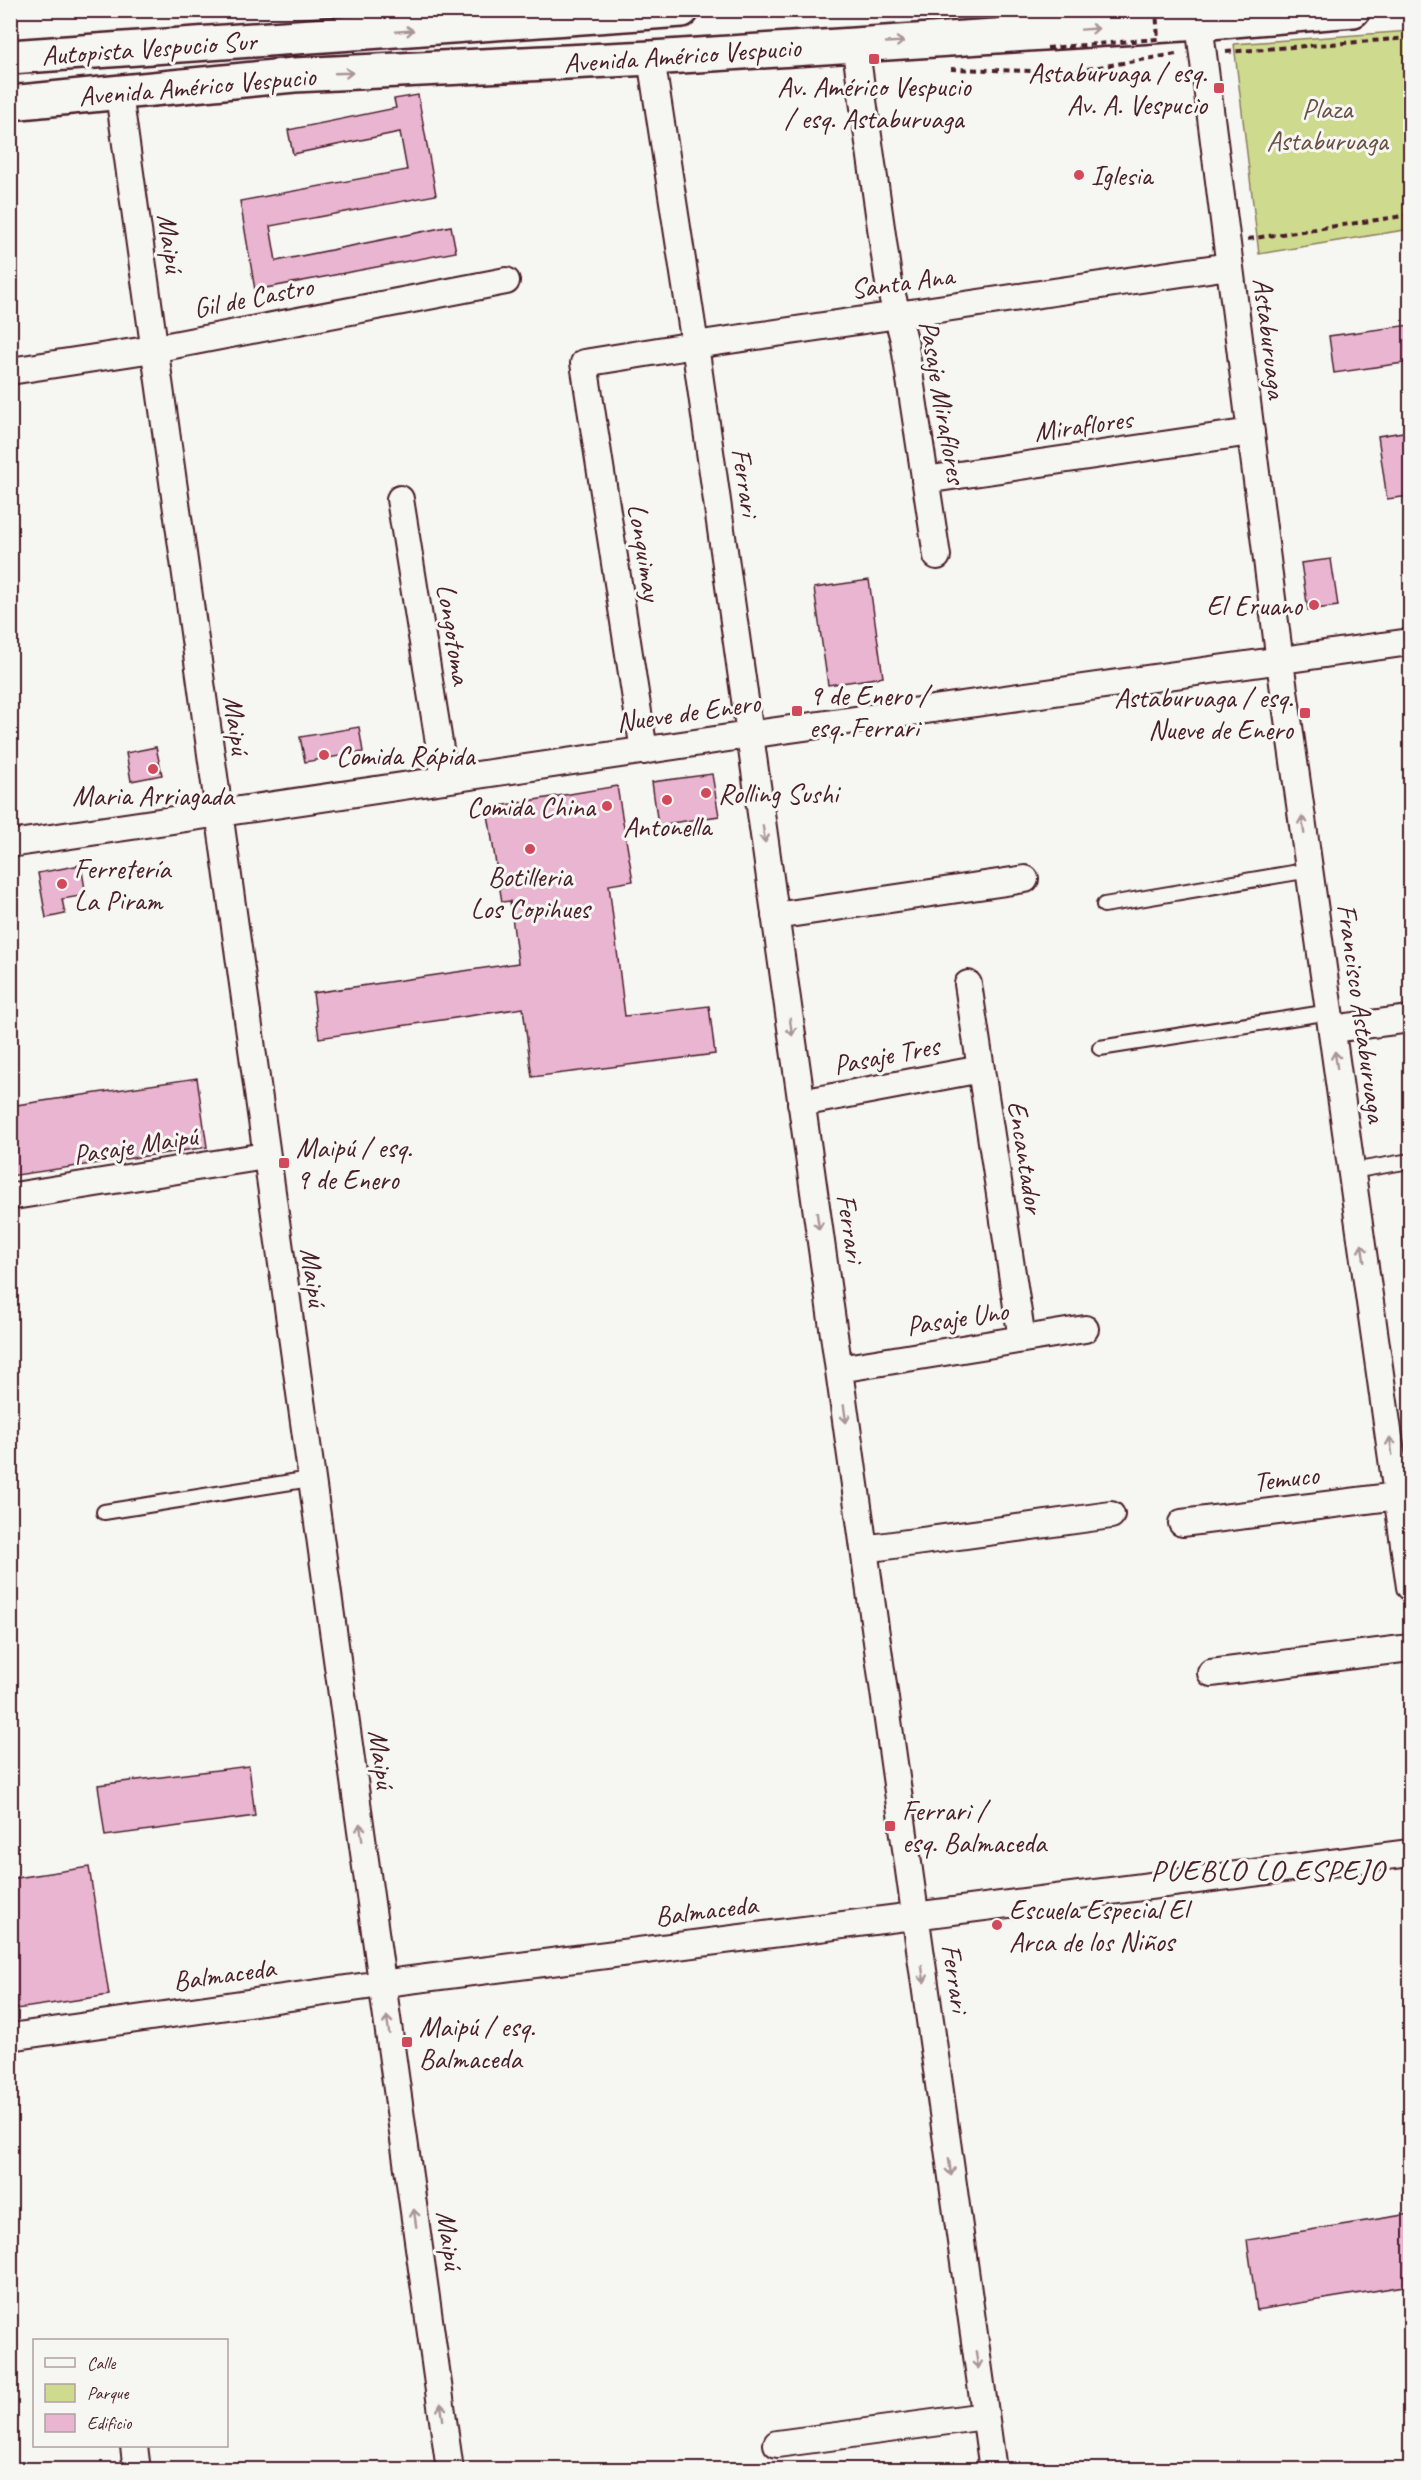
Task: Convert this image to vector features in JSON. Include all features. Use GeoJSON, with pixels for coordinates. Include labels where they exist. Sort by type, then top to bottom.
{"type":"FeatureCollection","features":[{"type":"Feature","properties":{"kind":"main road","name":"Autopista Vespucio Sur"},"geometry":{"type":"LineString","coordinates":[[10,57],[682,10]]}},
{"type":"Feature","properties":{"kind":"main road","name":"Avenida Américo Vespucio"},"geometry":{"type":"LineString","coordinates":[[10,103],[118,94],[221,80],[651,58],[1199,23],[1353,10]]}},
{"type":"Feature","properties":{"kind":"street","name":"Astaburuaga"},"geometry":{"type":"LineString","coordinates":[[1199,23],[1280,662]]}},
{"type":"Feature","properties":{"kind":"street","name":"Pasaje Miraflores"},"geometry":{"type":"LineString","coordinates":[[855,44],[889,284],[904,340],[937,556]]}},
{"type":"Feature","properties":{"kind":"street","name":"Ferrari"},"geometry":{"type":"LineString","coordinates":[[651,58],[695,345],[993,2469]]}},
{"type":"Feature","properties":{"kind":"street","name":"Maipú"},"geometry":{"type":"LineString","coordinates":[[118,94],[450,2469]]}},
{"type":"Feature","properties":{"kind":"street","name":"Santa Ana"},"geometry":{"type":"LineString","coordinates":[[584,363],[897,315],[1228,254]]}},
{"type":"Feature","properties":{"kind":"street","name":"Gil de Castro"},"geometry":{"type":"LineString","coordinates":[[10,370],[153,349],[506,281]]}},
{"type":"Feature","properties":{"kind":"street","name":"Lonquimay"},"geometry":{"type":"LineString","coordinates":[[584,363],[644,751]]}},
{"type":"Feature","properties":{"kind":"street","name":"Miraflores"},"geometry":{"type":"LineString","coordinates":[[925,480],[1251,432]]}},
{"type":"Feature","properties":{"kind":"street","name":"Longotoma"},"geometry":{"type":"LineString","coordinates":[[400,499],[445,780]]}},
{"type":"Feature","properties":{"kind":"street","name":"Nueve de Enero"},"geometry":{"type":"LineString","coordinates":[[10,844],[750,735],[1410,642]]}},
{"type":"Feature","properties":{"kind":"street","name":"Francisco Astaburuaga"},"geometry":{"type":"LineString","coordinates":[[1280,662],[1410,1587]]}},
{"type":"Feature","properties":{"kind":"street"},"geometry":{"type":"LineString","coordinates":[[775,916],[1025,879]]}},
{"type":"Feature","properties":{"kind":"street","name":"Encantador"},"geometry":{"type":"LineString","coordinates":[[968,984],[1022,1339]]}},
{"type":"Feature","properties":{"kind":"street"},"geometry":{"type":"LineString","coordinates":[[1331,1021],[1410,1018]]}},
{"type":"Feature","properties":{"kind":"street","name":"Pasaje Tres"},"geometry":{"type":"LineString","coordinates":[[801,1103],[981,1070]]}},
{"type":"Feature","properties":{"kind":"street","name":"Pasaje Maipú"},"geometry":{"type":"LineString","coordinates":[[14,1196],[265,1156]]}},
{"type":"Feature","properties":{"kind":"street","name":"Pasaje Uno"},"geometry":{"type":"LineString","coordinates":[[839,1369],[1085,1329]]}},
{"type":"Feature","properties":{"kind":"street","name":"Temuco"},"geometry":{"type":"LineString","coordinates":[[1182,1523],[1398,1496]]}},
{"type":"Feature","properties":{"kind":"street"},"geometry":{"type":"LineString","coordinates":[[864,1549],[1111,1515]]}},
{"type":"Feature","properties":{"kind":"street"},"geometry":{"type":"LineString","coordinates":[[1210,1673],[1410,1648]]}},
{"type":"Feature","properties":{"kind":"street","name":"Balmaceda"},"geometry":{"type":"LineString","coordinates":[[10,2037],[382,1983],[1410,1853]]}},
{"type":"Feature","properties":{"kind":"street"},"geometry":{"type":"LineString","coordinates":[[777,2444],[986,2416]]}},
{"type":"Feature","properties":{"kind":"street"},"geometry":{"type":"LineString","coordinates":[[134,2447],[137,2469]]}},
{"type":"Feature","properties":{"kind":"lane"},"geometry":{"type":"LineString","coordinates":[[1104,904],[1310,870]]}},
{"type":"Feature","properties":{"kind":"lane"},"geometry":{"type":"LineString","coordinates":[[1100,1048],[1331,1021]]}},
{"type":"Feature","properties":{"kind":"lane"},"geometry":{"type":"LineString","coordinates":[[1352,1171],[1410,1161]]}},
{"type":"Feature","properties":{"kind":"lane"},"geometry":{"type":"LineString","coordinates":[[104,1512],[310,1479]]}},
{"type":"Feature","properties":{"kind":"path"},"geometry":{"type":"LineString","coordinates":[[1047,48],[1158,39],[1156,10]]}},
{"type":"Feature","properties":{"kind":"path"},"geometry":{"type":"LineString","coordinates":[[1228,254],[1410,214]]}},
{"type":"Feature","properties":{"kind":"green space","name":"Plaza Astaburuaga"},"geometry":{"type":"Polygon","coordinates":[[[1410,31],[1410,229],[1259,254],[1234,44],[1410,31]]]}},
{"type":"Feature","properties":{"kind":"building"},"geometry":{"type":"Polygon","coordinates":[[[418,95],[436,195],[270,226],[276,261],[451,226],[456,252],[255,290],[240,201],[407,170],[400,132],[293,154],[288,130],[396,108],[394,99],[418,95]]]}},
{"type":"Feature","properties":{"kind":"building"},"geometry":{"type":"Polygon","coordinates":[[[1410,325],[1410,362],[1334,373],[1329,336],[1410,325]]]}},
{"type":"Feature","properties":{"kind":"building"},"geometry":{"type":"Polygon","coordinates":[[[1410,431],[1410,496],[1387,499],[1378,436],[1410,431]]]}},
{"type":"Feature","properties":{"kind":"building"},"geometry":{"type":"Polygon","coordinates":[[[1331,559],[1338,606],[1308,610],[1301,563],[1331,559]]]}},
{"type":"Feature","properties":{"kind":"building"},"geometry":{"type":"Polygon","coordinates":[[[869,580],[883,677],[828,685],[814,588],[869,580]]]}},
{"type":"Feature","properties":{"kind":"building"},"geometry":{"type":"Polygon","coordinates":[[[359,727],[363,752],[305,762],[300,737],[359,727]]]}},
{"type":"Feature","properties":{"kind":"building"},"geometry":{"type":"Polygon","coordinates":[[[156,747],[162,775],[131,781],[126,753],[156,747]]]}},
{"type":"Feature","properties":{"kind":"building"},"geometry":{"type":"Polygon","coordinates":[[[712,774],[719,816],[658,825],[652,782],[712,774]]]}},
{"type":"Feature","properties":{"kind":"building"},"geometry":{"type":"Polygon","coordinates":[[[617,786],[633,881],[609,885],[625,1016],[709,1006],[715,1054],[532,1077],[523,1008],[319,1038],[313,993],[518,963],[510,901],[502,902],[487,808],[617,786]]]}},
{"type":"Feature","properties":{"kind":"building","name":"Ferretería La Piram"},"geometry":{"type":"Polygon","coordinates":[[[81,865],[86,895],[62,899],[65,914],[46,918],[38,873],[81,865]]]}},
{"type":"Feature","properties":{"kind":"building"},"geometry":{"type":"Polygon","coordinates":[[[197,1078],[207,1147],[10,1176],[10,1106],[197,1078]]]}},
{"type":"Feature","properties":{"kind":"building"},"geometry":{"type":"Polygon","coordinates":[[[249,1766],[255,1816],[105,1836],[98,1785],[249,1766]]]}},
{"type":"Feature","properties":{"kind":"building"},"geometry":{"type":"Polygon","coordinates":[[[89,1867],[109,1995],[10,2010],[10,1879],[89,1867]]]}},
{"type":"Feature","properties":{"kind":"building"},"geometry":{"type":"Polygon","coordinates":[[[1410,2214],[1410,2285],[1257,2310],[1247,2240],[1410,2214]]]}},
{"type":"Feature","properties":{"kind":"place","name":"Av. Américo Vespucio / esq. Astaburuaga"},"geometry":{"type":"Point","coordinates":[874,59]}},
{"type":"Feature","properties":{"kind":"place","name":"Astaburuaga / esq. Av. A. Vespucio"},"geometry":{"type":"Point","coordinates":[1219,88]}},
{"type":"Feature","properties":{"kind":"place","name":"Iglesia"},"geometry":{"type":"Point","coordinates":[1079,175]}},
{"type":"Feature","properties":{"kind":"place","name":"El Eruano"},"geometry":{"type":"Point","coordinates":[1314,605]}},
{"type":"Feature","properties":{"kind":"place","name":"9 de Enero / esq. Ferrari"},"geometry":{"type":"Point","coordinates":[797,711]}},
{"type":"Feature","properties":{"kind":"place","name":"Astaburuaga / esq. Nueve de Enero"},"geometry":{"type":"Point","coordinates":[1305,713]}},
{"type":"Feature","properties":{"kind":"place","name":"Comida Rápida"},"geometry":{"type":"Point","coordinates":[324,755]}},
{"type":"Feature","properties":{"kind":"place","name":"Maria Arriagada"},"geometry":{"type":"Point","coordinates":[153,769]}},
{"type":"Feature","properties":{"kind":"place","name":"Rolling Sushi"},"geometry":{"type":"Point","coordinates":[706,793]}},
{"type":"Feature","properties":{"kind":"place","name":"Antonella"},"geometry":{"type":"Point","coordinates":[667,800]}},
{"type":"Feature","properties":{"kind":"place","name":"Comida China"},"geometry":{"type":"Point","coordinates":[607,806]}},
{"type":"Feature","properties":{"kind":"place","name":"Botilleria Los Copihues"},"geometry":{"type":"Point","coordinates":[530,849]}},
{"type":"Feature","properties":{"kind":"place","name":"Ferretería La Piram"},"geometry":{"type":"Point","coordinates":[62,884]}},
{"type":"Feature","properties":{"kind":"place","name":"Maipú / esq. 9 de Enero"},"geometry":{"type":"Point","coordinates":[284,1163]}},
{"type":"Feature","properties":{"kind":"place","name":"Ferrari / esq. Balmaceda"},"geometry":{"type":"Point","coordinates":[890,1826]}},
{"type":"Feature","properties":{"kind":"place","name":"Escuela Especial El Arca de los Niños"},"geometry":{"type":"Point","coordinates":[997,1925]}},
{"type":"Feature","properties":{"kind":"place","name":"Maipú / esq. Balmaceda"},"geometry":{"type":"Point","coordinates":[407,2042]}},
{"type":"Feature","properties":{"kind":"district","name":"PUEBLO LO ESPEJO"},"geometry":{"type":"Point","coordinates":[1268,1870]}}]}
